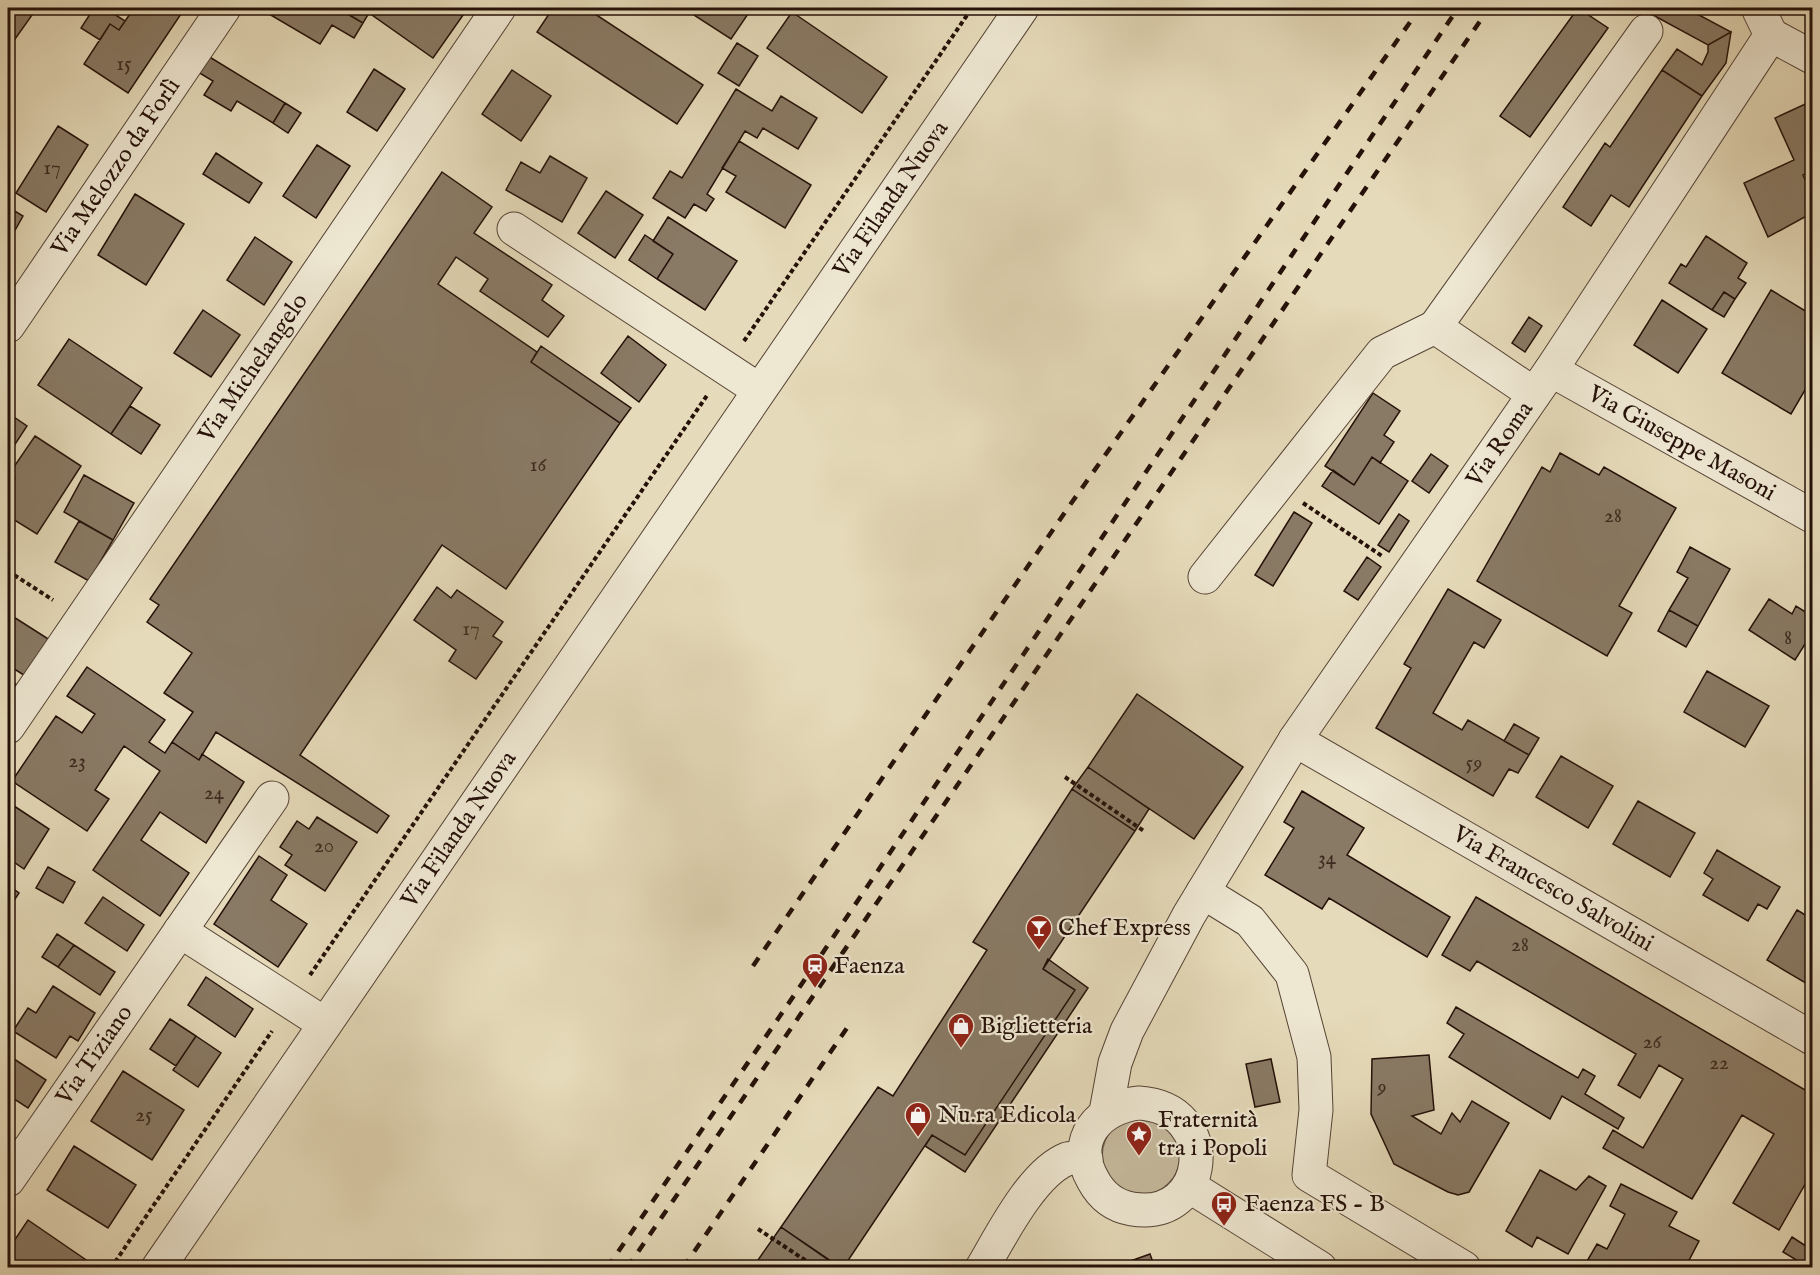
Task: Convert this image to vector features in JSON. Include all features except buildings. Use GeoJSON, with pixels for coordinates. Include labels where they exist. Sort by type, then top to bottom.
{"type":"FeatureCollection","features":[{"type":"Feature","properties":{"kind":"street","name":"Via Melozzo da Forlì"},"geometry":{"type":"LineString","coordinates":[[8,326],[224,8]]}},
{"type":"Feature","properties":{"kind":"street","name":"Via Michelangelo"},"geometry":{"type":"LineString","coordinates":[[8,727],[499,8]]}},
{"type":"Feature","properties":{"kind":"street","name":"Via Filanda Nuova"},"geometry":{"type":"LineString","coordinates":[[158,1268],[1022,8]]}},
{"type":"Feature","properties":{"kind":"street","name":"Via Roma"},"geometry":{"type":"LineString","coordinates":[[1106,1112],[1115,1063],[1126,1031],[1203,892],[1295,740],[1543,382],[1765,21],[1812,57]]}},
{"type":"Feature","properties":{"kind":"street"},"geometry":{"type":"LineString","coordinates":[[1205,577],[1382,352],[1435,327],[1646,32]]}},
{"type":"Feature","properties":{"kind":"street"},"geometry":{"type":"LineString","coordinates":[[514,229],[759,390]]}},
{"type":"Feature","properties":{"kind":"street","name":"Via Giuseppe Masoni"},"geometry":{"type":"LineString","coordinates":[[1435,327],[1812,516]]}},
{"type":"Feature","properties":{"kind":"street","name":"Via Francesco Salvolini"},"geometry":{"type":"LineString","coordinates":[[1295,740],[1812,1038]]}},
{"type":"Feature","properties":{"kind":"street","name":"Via Tiziano"},"geometry":{"type":"LineString","coordinates":[[8,1180],[272,798]]}},
{"type":"Feature","properties":{"kind":"street"},"geometry":{"type":"LineString","coordinates":[[1203,892],[1250,921],[1292,974],[1314,1057],[1317,1110],[1309,1175],[1464,1268]]}},
{"type":"Feature","properties":{"kind":"street"},"geometry":{"type":"LineString","coordinates":[[180,931],[325,1024]]}},
{"type":"Feature","properties":{"kind":"street"},"geometry":{"type":"LineString","coordinates":[[1139,1103],[1170,1111],[1188,1128],[1195,1143],[1187,1185],[1155,1209],[1124,1207],[1108,1199],[1098,1189],[1086,1159],[1090,1131],[1106,1112],[1117,1107],[1139,1103]]}},
{"type":"Feature","properties":{"kind":"street"},"geometry":{"type":"LineString","coordinates":[[982,1268],[1019,1207],[1044,1175],[1068,1158],[1086,1159]]}},
{"type":"Feature","properties":{"kind":"street"},"geometry":{"type":"LineString","coordinates":[[1187,1185],[1320,1268]]}},
{"type":"Feature","properties":{"kind":"path"},"geometry":{"type":"LineString","coordinates":[[111,1268],[972,8]]}},
{"type":"Feature","properties":{"kind":"path"},"geometry":{"type":"LineString","coordinates":[[1277,486],[1410,574]]}},
{"type":"Feature","properties":{"kind":"path"},"geometry":{"type":"LineString","coordinates":[[8,571],[82,619]]}},
{"type":"Feature","properties":{"kind":"path"},"geometry":{"type":"LineString","coordinates":[[1065,777],[1144,831]]}},
{"type":"Feature","properties":{"kind":"path"},"geometry":{"type":"LineString","coordinates":[[758,1229],[817,1268]]}},
{"type":"Feature","properties":{"kind":"path"},"geometry":{"type":"LineString","coordinates":[[1238,1268],[1241,1265],[1245,1268]]}},
{"type":"Feature","properties":{"kind":"shaded area"},"geometry":{"type":"Polygon","coordinates":[[[1141,1117],[1156,1120],[1169,1128],[1177,1141],[1180,1156],[1177,1171],[1169,1184],[1156,1192],[1141,1195],[1126,1192],[1113,1184],[1105,1171],[1102,1156],[1105,1141],[1113,1128],[1126,1120],[1141,1117]]]}},
{"type":"Feature","properties":{"kind":"railway"},"geometry":{"type":"LineString","coordinates":[[753,966],[1070,505],[1420,8]]}},
{"type":"Feature","properties":{"kind":"railway"},"geometry":{"type":"LineString","coordinates":[[607,1268],[795,994],[1458,8]]}},
{"type":"Feature","properties":{"kind":"railway"},"geometry":{"type":"LineString","coordinates":[[627,1268],[1489,8]]}},
{"type":"Feature","properties":{"kind":"railway"},"geometry":{"type":"LineString","coordinates":[[683,1268],[847,1028]]}},
{"type":"Feature","properties":{"kind":"place","name":"Chef Express"},"geometry":{"type":"Point","coordinates":[1039,951]}},
{"type":"Feature","properties":{"kind":"place","name":"Faenza"},"geometry":{"type":"Point","coordinates":[815,989]}},
{"type":"Feature","properties":{"kind":"place","name":"Biglietteria"},"geometry":{"type":"Point","coordinates":[961,1049]}},
{"type":"Feature","properties":{"kind":"place","name":"Nu.ra Edicola"},"geometry":{"type":"Point","coordinates":[918,1138]}},
{"type":"Feature","properties":{"kind":"place","name":"Fraternità tra i Popoli"},"geometry":{"type":"Point","coordinates":[1139,1157]}},
{"type":"Feature","properties":{"kind":"place","name":"Faenza FS - B"},"geometry":{"type":"Point","coordinates":[1224,1227]}}]}
